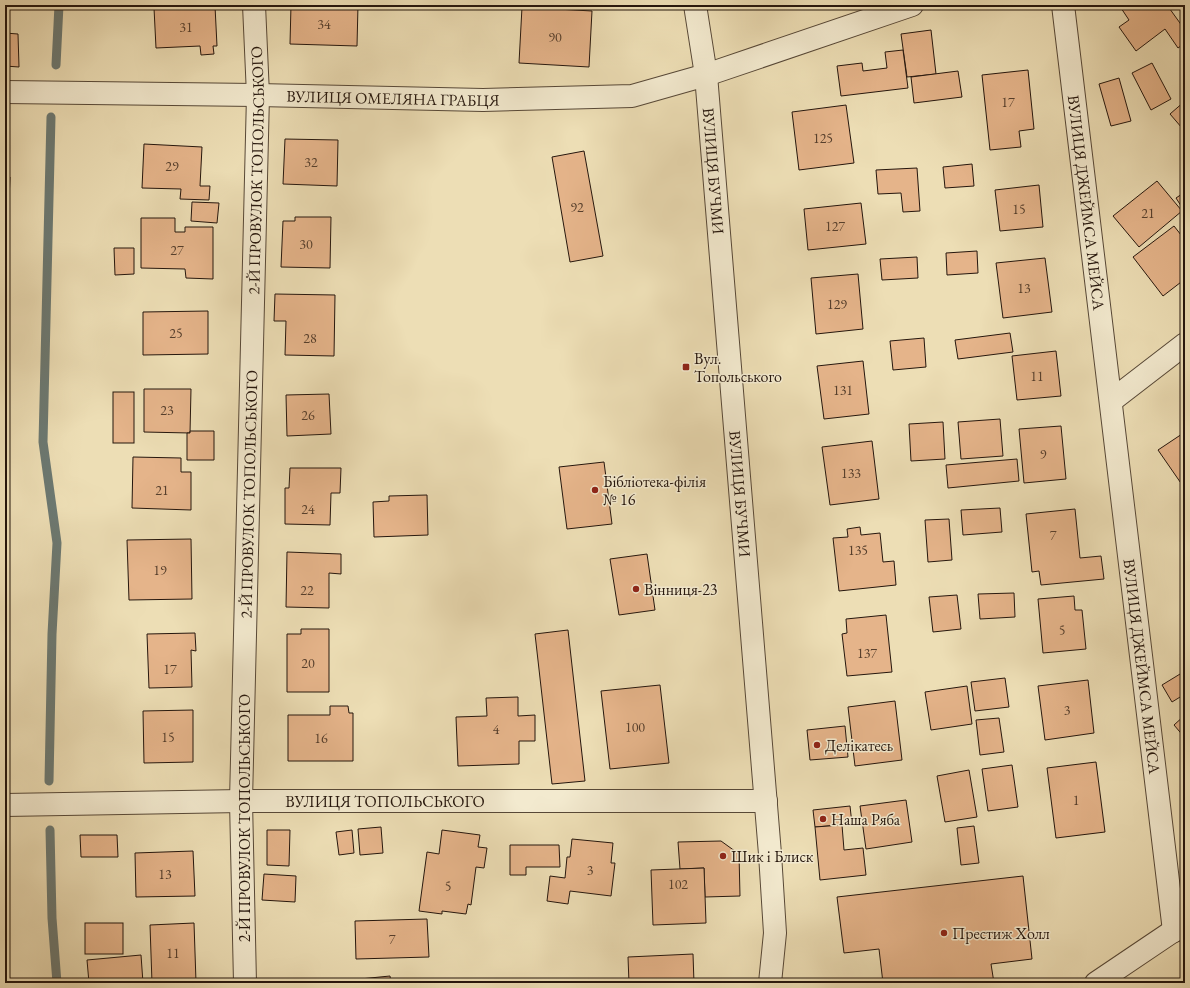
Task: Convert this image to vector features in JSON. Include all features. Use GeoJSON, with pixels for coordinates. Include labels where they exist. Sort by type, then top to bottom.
{"type":"FeatureCollection","features":[{"type":"Feature","properties":{"kind":"street","name":"2-Й ПРОВУЛОК ТОПОЛЬСЬКОГО"},"geometry":{"type":"LineString","coordinates":[[245,983],[241,800],[258,95],[254,5]]}},
{"type":"Feature","properties":{"kind":"street","name":"ВУЛИЦЯ БУЧМИ"},"geometry":{"type":"LineString","coordinates":[[695,5],[706,75],[766,801],[775,933],[770,983]]}},
{"type":"Feature","properties":{"kind":"street","name":"ВУЛИЦЯ ОМЕЛЯНА ГРАБЦЯ"},"geometry":{"type":"LineString","coordinates":[[5,92],[258,95],[483,100],[632,96],[706,75],[912,5]]}},
{"type":"Feature","properties":{"kind":"street","name":"ВУЛИЦЯ ДЖЕЙМСА МЕЙСА"},"geometry":{"type":"LineString","coordinates":[[1063,5],[1111,401],[1179,927]]}},
{"type":"Feature","properties":{"kind":"street"},"geometry":{"type":"LineString","coordinates":[[1111,401],[1185,344]]}},
{"type":"Feature","properties":{"kind":"street","name":"ВУЛИЦЯ ТОПОЛЬСЬКОГО"},"geometry":{"type":"LineString","coordinates":[[5,805],[241,800],[766,801]]}},
{"type":"Feature","properties":{"kind":"street"},"geometry":{"type":"LineString","coordinates":[[1096,983],[1179,927]]}},
{"type":"Feature","properties":{"kind":"building"},"geometry":{"type":"Polygon","coordinates":[[[291,5],[358,5],[357,46],[290,44],[291,5]]]}},
{"type":"Feature","properties":{"kind":"building"},"geometry":{"type":"Polygon","coordinates":[[[1119,5],[1167,5],[1185,30],[1185,43],[1178,48],[1165,29],[1136,51],[1119,27],[1129,20],[1119,5]]]}},
{"type":"Feature","properties":{"kind":"building"},"geometry":{"type":"Polygon","coordinates":[[[215,6],[217,46],[213,46],[214,54],[201,55],[200,46],[156,48],[154,8],[215,6]]]}},
{"type":"Feature","properties":{"kind":"building"},"geometry":{"type":"Polygon","coordinates":[[[522,7],[592,11],[589,67],[519,63],[522,7]]]}},
{"type":"Feature","properties":{"kind":"building"},"geometry":{"type":"Polygon","coordinates":[[[931,30],[936,74],[907,77],[901,34],[931,30]]]}},
{"type":"Feature","properties":{"kind":"building"},"geometry":{"type":"Polygon","coordinates":[[[5,33],[18,34],[19,67],[5,66],[5,33]]]}},
{"type":"Feature","properties":{"kind":"building"},"geometry":{"type":"Polygon","coordinates":[[[903,50],[908,88],[841,96],[837,66],[862,63],[863,71],[887,68],[885,52],[903,50]]]}},
{"type":"Feature","properties":{"kind":"building"},"geometry":{"type":"Polygon","coordinates":[[[1152,63],[1171,99],[1151,110],[1132,73],[1152,63]]]}},
{"type":"Feature","properties":{"kind":"building"},"geometry":{"type":"Polygon","coordinates":[[[1028,70],[1034,129],[1019,131],[1021,147],[990,150],[982,75],[1028,70]]]}},
{"type":"Feature","properties":{"kind":"building"},"geometry":{"type":"Polygon","coordinates":[[[958,71],[962,97],[914,103],[911,77],[958,71]]]}},
{"type":"Feature","properties":{"kind":"building"},"geometry":{"type":"Polygon","coordinates":[[[1119,78],[1131,121],[1111,126],[1099,84],[1119,78]]]}},
{"type":"Feature","properties":{"kind":"building"},"geometry":{"type":"Polygon","coordinates":[[[1185,101],[1185,125],[1182,128],[1170,114],[1185,101]]]}},
{"type":"Feature","properties":{"kind":"building"},"geometry":{"type":"Polygon","coordinates":[[[846,105],[854,163],[799,170],[792,112],[846,105]]]}},
{"type":"Feature","properties":{"kind":"building"},"geometry":{"type":"Polygon","coordinates":[[[285,139],[338,140],[337,186],[283,184],[285,139]]]}},
{"type":"Feature","properties":{"kind":"building"},"geometry":{"type":"Polygon","coordinates":[[[144,144],[202,147],[200,186],[210,186],[209,200],[180,199],[181,189],[142,188],[144,144]]]}},
{"type":"Feature","properties":{"kind":"building"},"geometry":{"type":"Polygon","coordinates":[[[584,151],[603,256],[570,262],[552,157],[584,151]]]}},
{"type":"Feature","properties":{"kind":"building"},"geometry":{"type":"Polygon","coordinates":[[[972,164],[974,186],[945,188],[943,167],[972,164]]]}},
{"type":"Feature","properties":{"kind":"building"},"geometry":{"type":"Polygon","coordinates":[[[917,168],[920,211],[903,212],[901,193],[878,194],[876,170],[917,168]]]}},
{"type":"Feature","properties":{"kind":"building"},"geometry":{"type":"Polygon","coordinates":[[[5,176],[10,177],[9,200],[5,200],[5,176]]]}},
{"type":"Feature","properties":{"kind":"building"},"geometry":{"type":"Polygon","coordinates":[[[1157,181],[1182,211],[1139,247],[1113,216],[1157,181]]]}},
{"type":"Feature","properties":{"kind":"building"},"geometry":{"type":"Polygon","coordinates":[[[1039,185],[1043,227],[1000,231],[995,190],[1039,185]]]}},
{"type":"Feature","properties":{"kind":"building"},"geometry":{"type":"Polygon","coordinates":[[[1185,192],[1185,212],[1176,198],[1185,192]]]}},
{"type":"Feature","properties":{"kind":"building"},"geometry":{"type":"Polygon","coordinates":[[[192,202],[219,203],[217,223],[191,221],[192,202]]]}},
{"type":"Feature","properties":{"kind":"building"},"geometry":{"type":"Polygon","coordinates":[[[861,203],[866,244],[808,250],[804,209],[861,203]]]}},
{"type":"Feature","properties":{"kind":"building"},"geometry":{"type":"Polygon","coordinates":[[[295,217],[331,217],[330,268],[281,267],[283,221],[295,221],[295,217]]]}},
{"type":"Feature","properties":{"kind":"building"},"geometry":{"type":"Polygon","coordinates":[[[141,218],[175,218],[175,232],[185,232],[185,227],[213,227],[213,279],[186,278],[185,269],[141,268],[141,218]]]}},
{"type":"Feature","properties":{"kind":"building"},"geometry":{"type":"Polygon","coordinates":[[[1174,226],[1185,240],[1185,279],[1163,296],[1133,257],[1174,226]]]}},
{"type":"Feature","properties":{"kind":"building"},"geometry":{"type":"Polygon","coordinates":[[[114,248],[134,248],[134,274],[115,275],[114,248]]]}},
{"type":"Feature","properties":{"kind":"building"},"geometry":{"type":"Polygon","coordinates":[[[977,251],[978,273],[947,275],[946,253],[977,251]]]}},
{"type":"Feature","properties":{"kind":"building"},"geometry":{"type":"Polygon","coordinates":[[[917,257],[918,278],[882,280],[880,259],[917,257]]]}},
{"type":"Feature","properties":{"kind":"building"},"geometry":{"type":"Polygon","coordinates":[[[1045,258],[1052,312],[1003,318],[996,263],[1045,258]]]}},
{"type":"Feature","properties":{"kind":"building"},"geometry":{"type":"Polygon","coordinates":[[[858,274],[863,329],[816,334],[811,278],[858,274]]]}},
{"type":"Feature","properties":{"kind":"building"},"geometry":{"type":"Polygon","coordinates":[[[275,294],[335,295],[334,356],[285,355],[286,321],[274,321],[275,294]]]}},
{"type":"Feature","properties":{"kind":"building"},"geometry":{"type":"Polygon","coordinates":[[[208,311],[208,354],[143,355],[143,312],[208,311]]]}},
{"type":"Feature","properties":{"kind":"building"},"geometry":{"type":"Polygon","coordinates":[[[1010,333],[1013,352],[958,359],[955,340],[1010,333]]]}},
{"type":"Feature","properties":{"kind":"building"},"geometry":{"type":"Polygon","coordinates":[[[924,338],[926,367],[893,370],[890,341],[924,338]]]}},
{"type":"Feature","properties":{"kind":"building"},"geometry":{"type":"Polygon","coordinates":[[[1056,351],[1061,396],[1017,400],[1012,356],[1056,351]]]}},
{"type":"Feature","properties":{"kind":"building"},"geometry":{"type":"Polygon","coordinates":[[[863,361],[869,414],[824,419],[817,366],[863,361]]]}},
{"type":"Feature","properties":{"kind":"building"},"geometry":{"type":"Polygon","coordinates":[[[144,389],[191,389],[190,433],[144,432],[144,389]]]}},
{"type":"Feature","properties":{"kind":"building"},"geometry":{"type":"Polygon","coordinates":[[[113,392],[134,392],[134,443],[113,443],[113,392]]]}},
{"type":"Feature","properties":{"kind":"building"},"geometry":{"type":"Polygon","coordinates":[[[329,394],[331,434],[287,436],[286,395],[329,394]]]}},
{"type":"Feature","properties":{"kind":"building"},"geometry":{"type":"Polygon","coordinates":[[[1000,419],[1003,456],[961,459],[958,422],[1000,419]]]}},
{"type":"Feature","properties":{"kind":"building"},"geometry":{"type":"Polygon","coordinates":[[[943,422],[945,459],[911,461],[909,424],[943,422]]]}},
{"type":"Feature","properties":{"kind":"building"},"geometry":{"type":"Polygon","coordinates":[[[1061,426],[1066,479],[1024,483],[1019,429],[1061,426]]]}},
{"type":"Feature","properties":{"kind":"building"},"geometry":{"type":"Polygon","coordinates":[[[190,431],[214,431],[214,460],[187,460],[187,433],[190,433],[190,431]]]}},
{"type":"Feature","properties":{"kind":"building"},"geometry":{"type":"Polygon","coordinates":[[[1185,432],[1185,489],[1158,450],[1185,432]]]}},
{"type":"Feature","properties":{"kind":"building"},"geometry":{"type":"Polygon","coordinates":[[[872,441],[879,499],[830,505],[822,447],[872,441]]]}},
{"type":"Feature","properties":{"kind":"building"},"geometry":{"type":"Polygon","coordinates":[[[133,457],[181,458],[181,472],[191,472],[191,510],[132,508],[133,457]]]}},
{"type":"Feature","properties":{"kind":"building"},"geometry":{"type":"Polygon","coordinates":[[[1017,459],[1019,481],[948,488],[946,465],[1017,459]]]}},
{"type":"Feature","properties":{"kind":"building"},"geometry":{"type":"Polygon","coordinates":[[[604,462],[612,524],[567,529],[559,467],[604,462]]]}},
{"type":"Feature","properties":{"kind":"building"},"geometry":{"type":"Polygon","coordinates":[[[290,468],[341,468],[340,493],[331,493],[330,525],[285,524],[285,488],[289,488],[290,468]]]}},
{"type":"Feature","properties":{"kind":"building"},"geometry":{"type":"Polygon","coordinates":[[[427,495],[428,535],[374,537],[373,502],[389,501],[389,496],[427,495]]]}},
{"type":"Feature","properties":{"kind":"building"},"geometry":{"type":"Polygon","coordinates":[[[1000,508],[1002,532],[963,535],[961,510],[1000,508]]]}},
{"type":"Feature","properties":{"kind":"building"},"geometry":{"type":"Polygon","coordinates":[[[1075,509],[1080,558],[1101,556],[1104,579],[1041,585],[1039,571],[1032,572],[1026,514],[1075,509]]]}},
{"type":"Feature","properties":{"kind":"building"},"geometry":{"type":"Polygon","coordinates":[[[949,519],[952,560],[928,562],[925,520],[949,519]]]}},
{"type":"Feature","properties":{"kind":"building"},"geometry":{"type":"Polygon","coordinates":[[[860,527],[861,535],[880,533],[883,562],[894,561],[896,585],[839,591],[833,538],[848,537],[847,529],[860,527]]]}},
{"type":"Feature","properties":{"kind":"building"},"geometry":{"type":"Polygon","coordinates":[[[191,539],[192,599],[129,600],[127,540],[191,539]]]}},
{"type":"Feature","properties":{"kind":"building"},"geometry":{"type":"Polygon","coordinates":[[[287,552],[341,554],[341,574],[329,573],[329,608],[286,607],[287,552]]]}},
{"type":"Feature","properties":{"kind":"building"},"geometry":{"type":"Polygon","coordinates":[[[647,554],[655,610],[619,615],[610,559],[647,554]]]}},
{"type":"Feature","properties":{"kind":"building"},"geometry":{"type":"Polygon","coordinates":[[[1014,593],[1015,617],[980,619],[978,594],[1014,593]]]}},
{"type":"Feature","properties":{"kind":"building"},"geometry":{"type":"Polygon","coordinates":[[[957,595],[961,629],[933,632],[929,597],[957,595]]]}},
{"type":"Feature","properties":{"kind":"building"},"geometry":{"type":"Polygon","coordinates":[[[1074,596],[1075,610],[1082,610],[1086,649],[1043,653],[1038,599],[1074,596]]]}},
{"type":"Feature","properties":{"kind":"building"},"geometry":{"type":"Polygon","coordinates":[[[886,615],[892,672],[847,676],[842,634],[847,633],[846,619],[886,615]]]}},
{"type":"Feature","properties":{"kind":"building"},"geometry":{"type":"Polygon","coordinates":[[[301,629],[329,629],[329,692],[287,692],[287,634],[301,634],[301,629]]]}},
{"type":"Feature","properties":{"kind":"building"},"geometry":{"type":"Polygon","coordinates":[[[568,630],[585,781],[552,784],[535,634],[568,630]]]}},
{"type":"Feature","properties":{"kind":"building"},"geometry":{"type":"Polygon","coordinates":[[[195,633],[196,651],[191,650],[192,687],[149,688],[147,634],[195,633]]]}},
{"type":"Feature","properties":{"kind":"building"},"geometry":{"type":"Polygon","coordinates":[[[1185,671],[1185,694],[1172,702],[1162,685],[1185,671]]]}},
{"type":"Feature","properties":{"kind":"building"},"geometry":{"type":"Polygon","coordinates":[[[1005,678],[1009,707],[975,711],[971,682],[1005,678]]]}},
{"type":"Feature","properties":{"kind":"building"},"geometry":{"type":"Polygon","coordinates":[[[1088,680],[1094,733],[1045,740],[1038,686],[1088,680]]]}},
{"type":"Feature","properties":{"kind":"building"},"geometry":{"type":"Polygon","coordinates":[[[660,685],[669,763],[610,769],[601,691],[660,685]]]}},
{"type":"Feature","properties":{"kind":"building"},"geometry":{"type":"Polygon","coordinates":[[[967,686],[972,724],[931,730],[925,692],[967,686]]]}},
{"type":"Feature","properties":{"kind":"building"},"geometry":{"type":"Polygon","coordinates":[[[518,697],[518,716],[535,715],[535,741],[519,741],[519,764],[458,766],[456,717],[487,716],[486,698],[518,697]]]}},
{"type":"Feature","properties":{"kind":"building"},"geometry":{"type":"Polygon","coordinates":[[[895,701],[902,760],[855,766],[848,707],[895,701]]]}},
{"type":"Feature","properties":{"kind":"building"},"geometry":{"type":"Polygon","coordinates":[[[330,706],[348,706],[349,713],[353,713],[353,761],[288,761],[288,715],[330,715],[330,706]]]}},
{"type":"Feature","properties":{"kind":"building"},"geometry":{"type":"Polygon","coordinates":[[[193,710],[193,762],[144,763],[143,711],[193,710]]]}},
{"type":"Feature","properties":{"kind":"building"},"geometry":{"type":"Polygon","coordinates":[[[1185,715],[1185,738],[1174,725],[1185,715]]]}},
{"type":"Feature","properties":{"kind":"building"},"geometry":{"type":"Polygon","coordinates":[[[999,718],[1004,752],[980,755],[976,720],[999,718]]]}},
{"type":"Feature","properties":{"kind":"building"},"geometry":{"type":"Polygon","coordinates":[[[845,726],[848,757],[810,760],[807,730],[845,726]]]}},
{"type":"Feature","properties":{"kind":"building"},"geometry":{"type":"Polygon","coordinates":[[[1096,762],[1105,832],[1056,838],[1047,768],[1096,762]]]}},
{"type":"Feature","properties":{"kind":"building"},"geometry":{"type":"Polygon","coordinates":[[[1012,765],[1018,807],[988,811],[982,769],[1012,765]]]}},
{"type":"Feature","properties":{"kind":"building"},"geometry":{"type":"Polygon","coordinates":[[[969,770],[977,817],[945,822],[937,776],[969,770]]]}},
{"type":"Feature","properties":{"kind":"building"},"geometry":{"type":"Polygon","coordinates":[[[906,800],[912,842],[866,849],[860,806],[906,800]]]}},
{"type":"Feature","properties":{"kind":"building"},"geometry":{"type":"Polygon","coordinates":[[[850,806],[852,824],[815,827],[813,810],[850,806]]]}},
{"type":"Feature","properties":{"kind":"building"},"geometry":{"type":"Polygon","coordinates":[[[842,825],[844,850],[863,848],[866,875],[820,880],[815,827],[842,825]]]}},
{"type":"Feature","properties":{"kind":"building"},"geometry":{"type":"Polygon","coordinates":[[[974,826],[979,863],[961,865],[957,828],[974,826]]]}},
{"type":"Feature","properties":{"kind":"building"},"geometry":{"type":"Polygon","coordinates":[[[381,827],[383,853],[360,855],[358,829],[381,827]]]}},
{"type":"Feature","properties":{"kind":"building"},"geometry":{"type":"Polygon","coordinates":[[[267,830],[290,830],[289,866],[267,865],[267,830]]]}},
{"type":"Feature","properties":{"kind":"building"},"geometry":{"type":"Polygon","coordinates":[[[352,830],[354,853],[339,855],[336,832],[352,830]]]}},
{"type":"Feature","properties":{"kind":"building"},"geometry":{"type":"Polygon","coordinates":[[[442,830],[480,835],[478,847],[487,848],[484,868],[476,867],[471,905],[468,904],[466,914],[442,911],[442,914],[419,911],[427,852],[439,854],[442,830]]]}},
{"type":"Feature","properties":{"kind":"building"},"geometry":{"type":"Polygon","coordinates":[[[80,835],[117,835],[118,857],[81,857],[80,835]]]}},
{"type":"Feature","properties":{"kind":"building"},"geometry":{"type":"Polygon","coordinates":[[[572,839],[613,843],[611,863],[615,863],[611,896],[570,891],[568,904],[547,901],[550,876],[565,878],[567,857],[570,857],[572,839]]]}},
{"type":"Feature","properties":{"kind":"building"},"geometry":{"type":"Polygon","coordinates":[[[721,841],[739,854],[740,896],[705,897],[704,868],[680,869],[678,842],[721,841]]]}},
{"type":"Feature","properties":{"kind":"building"},"geometry":{"type":"Polygon","coordinates":[[[510,845],[559,845],[560,867],[526,867],[526,875],[510,875],[510,845]]]}},
{"type":"Feature","properties":{"kind":"building"},"geometry":{"type":"Polygon","coordinates":[[[193,851],[195,896],[136,897],[135,853],[193,851]]]}},
{"type":"Feature","properties":{"kind":"building"},"geometry":{"type":"Polygon","coordinates":[[[704,868],[706,923],[653,925],[651,870],[704,868]]]}},
{"type":"Feature","properties":{"kind":"building"},"geometry":{"type":"Polygon","coordinates":[[[264,874],[296,876],[295,902],[262,900],[264,874]]]}},
{"type":"Feature","properties":{"kind":"building"},"geometry":{"type":"Polygon","coordinates":[[[1023,876],[1032,959],[991,964],[994,983],[883,983],[879,949],[844,953],[837,897],[1023,876]]]}},
{"type":"Feature","properties":{"kind":"building"},"geometry":{"type":"Polygon","coordinates":[[[427,919],[429,957],[356,959],[355,921],[427,919]]]}},
{"type":"Feature","properties":{"kind":"building"},"geometry":{"type":"Polygon","coordinates":[[[85,923],[123,923],[123,954],[85,954],[85,923]]]}},
{"type":"Feature","properties":{"kind":"building"},"geometry":{"type":"Polygon","coordinates":[[[194,923],[196,982],[152,983],[150,925],[194,923]]]}},
{"type":"Feature","properties":{"kind":"building"},"geometry":{"type":"Polygon","coordinates":[[[693,954],[694,983],[629,983],[628,957],[693,954]]]}},
{"type":"Feature","properties":{"kind":"building"},"geometry":{"type":"Polygon","coordinates":[[[141,955],[143,983],[89,983],[87,960],[141,955]]]}},
{"type":"Feature","properties":{"kind":"building"},"geometry":{"type":"Polygon","coordinates":[[[390,976],[391,983],[351,983],[350,980],[390,976]]]}},
{"type":"Feature","properties":{"kind":"waterway"},"geometry":{"type":"LineString","coordinates":[[56,65],[59,5]]}},
{"type":"Feature","properties":{"kind":"waterway"},"geometry":{"type":"LineString","coordinates":[[49,781],[52,634],[57,543],[43,442],[51,117]]}},
{"type":"Feature","properties":{"kind":"waterway"},"geometry":{"type":"LineString","coordinates":[[50,830],[52,918],[57,983]]}},
{"type":"Feature","properties":{"kind":"place","name":"Вул. Топольського"},"geometry":{"type":"Point","coordinates":[686,367]}},
{"type":"Feature","properties":{"kind":"place","name":"Бібліотека-філія № 16"},"geometry":{"type":"Point","coordinates":[595,490]}},
{"type":"Feature","properties":{"kind":"place","name":"Вінниця-23"},"geometry":{"type":"Point","coordinates":[636,589]}},
{"type":"Feature","properties":{"kind":"place","name":"Делікатесь"},"geometry":{"type":"Point","coordinates":[817,745]}},
{"type":"Feature","properties":{"kind":"place","name":"Наша Ряба"},"geometry":{"type":"Point","coordinates":[823,819]}},
{"type":"Feature","properties":{"kind":"place","name":"Шик і Блиск"},"geometry":{"type":"Point","coordinates":[723,856]}},
{"type":"Feature","properties":{"kind":"place","name":"Престиж Холл"},"geometry":{"type":"Point","coordinates":[944,933]}}]}
